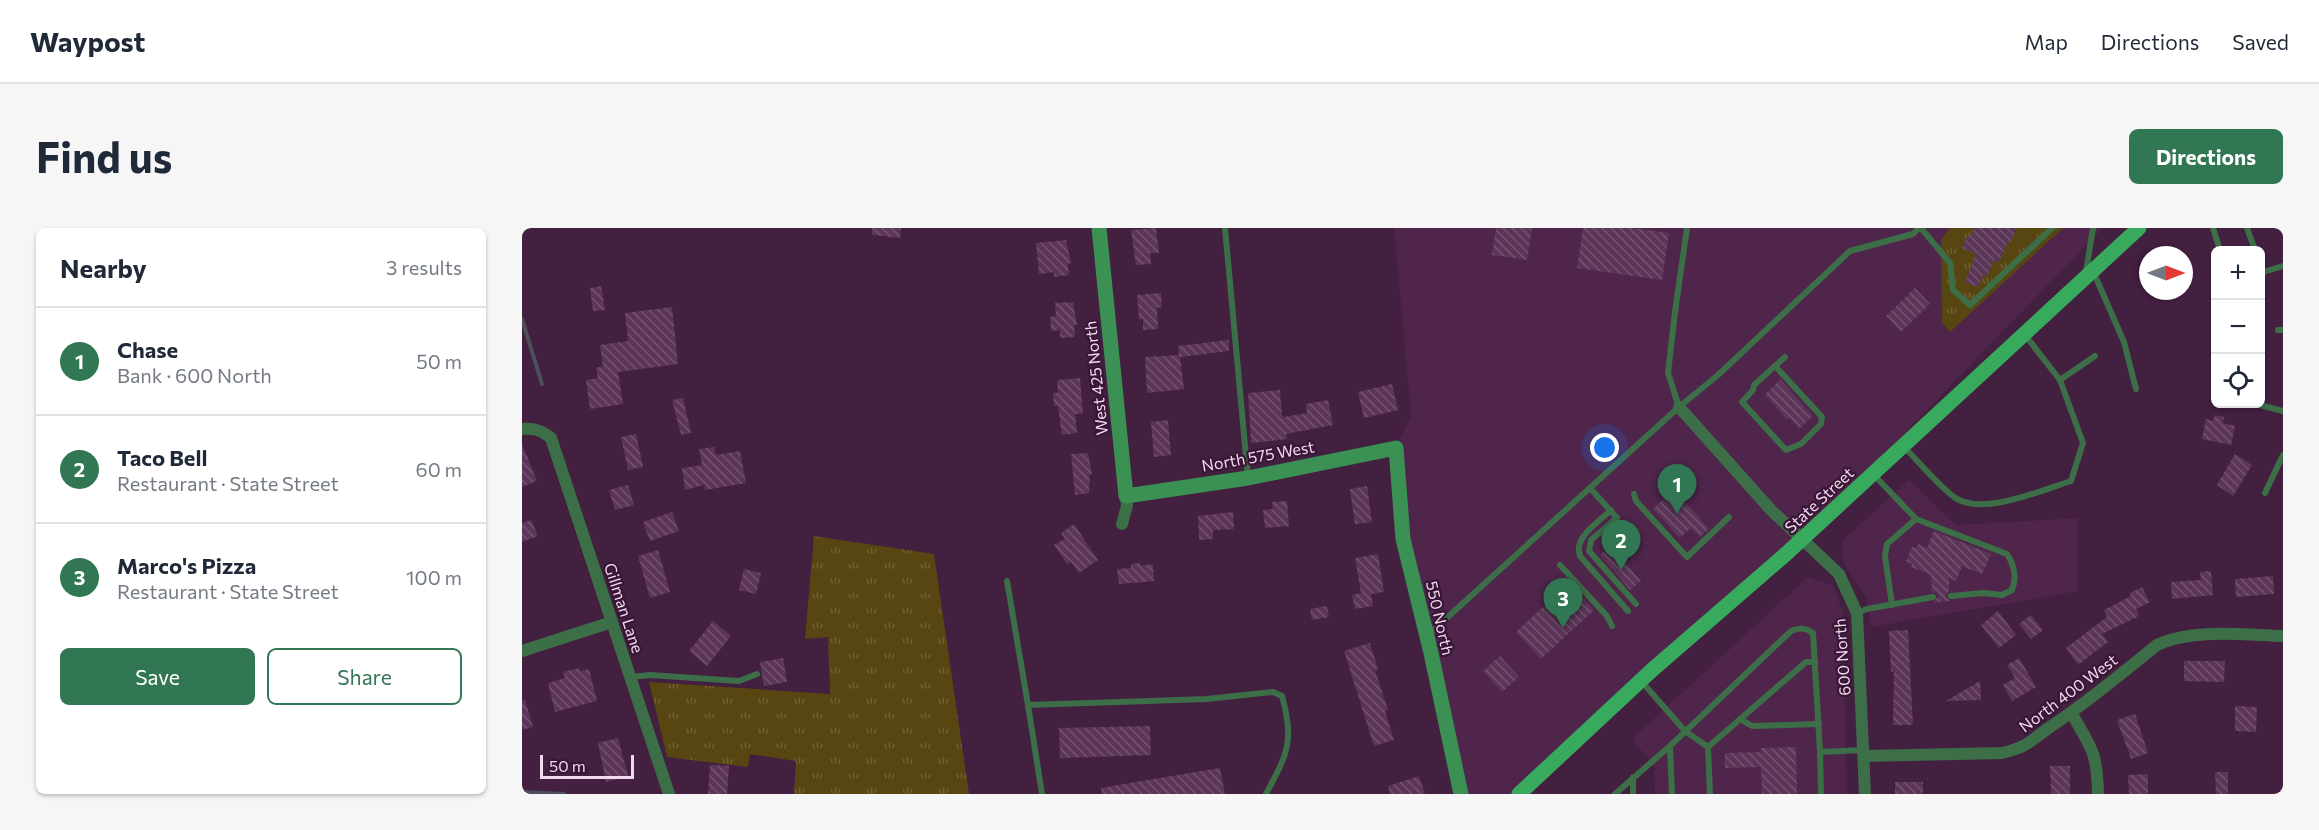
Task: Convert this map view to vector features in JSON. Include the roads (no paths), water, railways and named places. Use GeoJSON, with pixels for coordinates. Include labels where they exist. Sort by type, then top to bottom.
{"type":"FeatureCollection","features":[{"type":"Feature","properties":{"kind":"main road","name":"State Street"},"geometry":{"type":"LineString","coordinates":[[1519,794],[1641,681],[1904,446],[2139,228]]}},
{"type":"Feature","properties":{"kind":"street","name":"West 425 North"},"geometry":{"type":"LineString","coordinates":[[1099,228],[1127,506],[1122,524]]}},
{"type":"Feature","properties":{"kind":"street","name":"600 North"},"geometry":{"type":"LineString","coordinates":[[1679,407],[1771,510],[1839,574],[1857,613],[1865,794]]}},
{"type":"Feature","properties":{"kind":"street","name":"Gillman Lane"},"geometry":{"type":"LineString","coordinates":[[522,429],[532,429],[551,438],[669,794]]}},
{"type":"Feature","properties":{"kind":"street","name":"North 575 West"},"geometry":{"type":"LineString","coordinates":[[1126,496],[1248,478],[1396,448]]}},
{"type":"Feature","properties":{"kind":"street","name":"550 North"},"geometry":{"type":"LineString","coordinates":[[1396,448],[1403,540],[1427,637],[1461,794]]}},
{"type":"Feature","properties":{"kind":"street"},"geometry":{"type":"LineString","coordinates":[[522,651],[612,622]]}},
{"type":"Feature","properties":{"kind":"street","name":"North 400 West"},"geometry":{"type":"LineString","coordinates":[[1864,753],[2002,753],[2031,743],[2049,728],[2072,714],[2157,645],[2171,638],[2189,635],[2283,636]]}},
{"type":"Feature","properties":{"kind":"street"},"geometry":{"type":"LineString","coordinates":[[2072,714],[2086,736],[2096,760],[2098,794]]}},
{"type":"Feature","properties":{"kind":"lane"},"geometry":{"type":"LineString","coordinates":[[1226,228],[1248,478]]}},
{"type":"Feature","properties":{"kind":"lane"},"geometry":{"type":"LineString","coordinates":[[1679,407],[1668,373],[1688,228]]}},
{"type":"Feature","properties":{"kind":"lane"},"geometry":{"type":"LineString","coordinates":[[1427,637],[1679,407],[1718,375],[1850,252],[1913,234],[1920,228],[1950,262],[1953,290],[1970,305],[2052,228]]}},
{"type":"Feature","properties":{"kind":"lane"},"geometry":{"type":"LineString","coordinates":[[2093,228],[2089,274],[2124,342],[2136,389]]}},
{"type":"Feature","properties":{"kind":"lane"},"geometry":{"type":"LineString","coordinates":[[2212,228],[2219,246]]}},
{"type":"Feature","properties":{"kind":"lane"},"geometry":{"type":"LineString","coordinates":[[2247,228],[2254,246]]}},
{"type":"Feature","properties":{"kind":"lane"},"geometry":{"type":"LineString","coordinates":[[2265,269],[2283,266]]}},
{"type":"Feature","properties":{"kind":"lane"},"geometry":{"type":"LineString","coordinates":[[1904,446],[1955,498],[1977,505],[2002,502],[2071,481],[2083,443],[2060,380],[2024,334]]}},
{"type":"Feature","properties":{"kind":"lane"},"geometry":{"type":"LineString","coordinates":[[2060,380],[2095,356]]}},
{"type":"Feature","properties":{"kind":"lane"},"geometry":{"type":"LineString","coordinates":[[1775,366],[1822,417],[1821,424],[1801,444],[1786,450],[1742,402],[1753,390],[1754,385],[1775,366],[1785,357]]}},
{"type":"Feature","properties":{"kind":"lane"},"geometry":{"type":"LineString","coordinates":[[2265,406],[2283,411]]}},
{"type":"Feature","properties":{"kind":"lane"},"geometry":{"type":"LineString","coordinates":[[2265,493],[2283,455]]}},
{"type":"Feature","properties":{"kind":"lane"},"geometry":{"type":"LineString","coordinates":[[1873,474],[1916,519],[2007,554],[2013,563],[2012,591],[2002,595],[1983,593],[1951,596]]}},
{"type":"Feature","properties":{"kind":"lane"},"geometry":{"type":"LineString","coordinates":[[1591,489],[1617,518],[1591,540],[1588,548],[1636,604]]}},
{"type":"Feature","properties":{"kind":"lane"},"geometry":{"type":"LineString","coordinates":[[1634,494],[1636,501],[1687,557],[1729,517]]}},
{"type":"Feature","properties":{"kind":"lane"},"geometry":{"type":"LineString","coordinates":[[1611,510],[1580,540],[1578,550],[1628,611]]}},
{"type":"Feature","properties":{"kind":"lane"},"geometry":{"type":"LineString","coordinates":[[1892,605],[1885,555],[1887,544],[1916,519]]}},
{"type":"Feature","properties":{"kind":"lane"},"geometry":{"type":"LineString","coordinates":[[1560,565],[1607,616],[1612,626]]}},
{"type":"Feature","properties":{"kind":"lane"},"geometry":{"type":"LineString","coordinates":[[1007,581],[1042,794]]}},
{"type":"Feature","properties":{"kind":"lane"},"geometry":{"type":"LineString","coordinates":[[1857,613],[1933,597]]}},
{"type":"Feature","properties":{"kind":"lane"},"geometry":{"type":"LineString","coordinates":[[1615,794],[1670,746],[1791,631],[1799,628],[1808,629],[1813,633],[1821,794]]}},
{"type":"Feature","properties":{"kind":"lane"},"geometry":{"type":"LineString","coordinates":[[1708,747],[1806,662],[1815,662]]}},
{"type":"Feature","properties":{"kind":"lane"},"geometry":{"type":"LineString","coordinates":[[630,677],[650,675],[739,681],[757,674]]}},
{"type":"Feature","properties":{"kind":"lane"},"geometry":{"type":"LineString","coordinates":[[1641,681],[1684,731],[1708,747]]}},
{"type":"Feature","properties":{"kind":"lane"},"geometry":{"type":"LineString","coordinates":[[1028,705],[1207,699],[1273,692],[1282,696],[1289,721],[1287,754],[1266,794]]}},
{"type":"Feature","properties":{"kind":"lane"},"geometry":{"type":"LineString","coordinates":[[1740,719],[1752,726],[1819,724]]}},
{"type":"Feature","properties":{"kind":"lane"},"geometry":{"type":"LineString","coordinates":[[1670,746],[1672,794]]}},
{"type":"Feature","properties":{"kind":"lane"},"geometry":{"type":"LineString","coordinates":[[1708,747],[1710,794]]}},
{"type":"Feature","properties":{"kind":"lane"},"geometry":{"type":"LineString","coordinates":[[1820,752],[1864,753]]}},
{"type":"Feature","properties":{"kind":"lane"},"geometry":{"type":"LineString","coordinates":[[1633,777],[1633,794]]}},
{"type":"Feature","properties":{"kind":"waterway"},"geometry":{"type":"LineString","coordinates":[[522,319],[542,384]]}},
{"type":"Feature","properties":{"kind":"waterway"},"geometry":{"type":"LineString","coordinates":[[522,792],[564,794]]}},
{"type":"Feature","properties":{"kind":"place","name":"Chase"},"geometry":{"type":"Point","coordinates":[1677,514]}},
{"type":"Feature","properties":{"kind":"place","name":"Taco Bell"},"geometry":{"type":"Point","coordinates":[1621,570]}},
{"type":"Feature","properties":{"kind":"place","name":"Marco's Pizza"},"geometry":{"type":"Point","coordinates":[1563,628]}}]}
